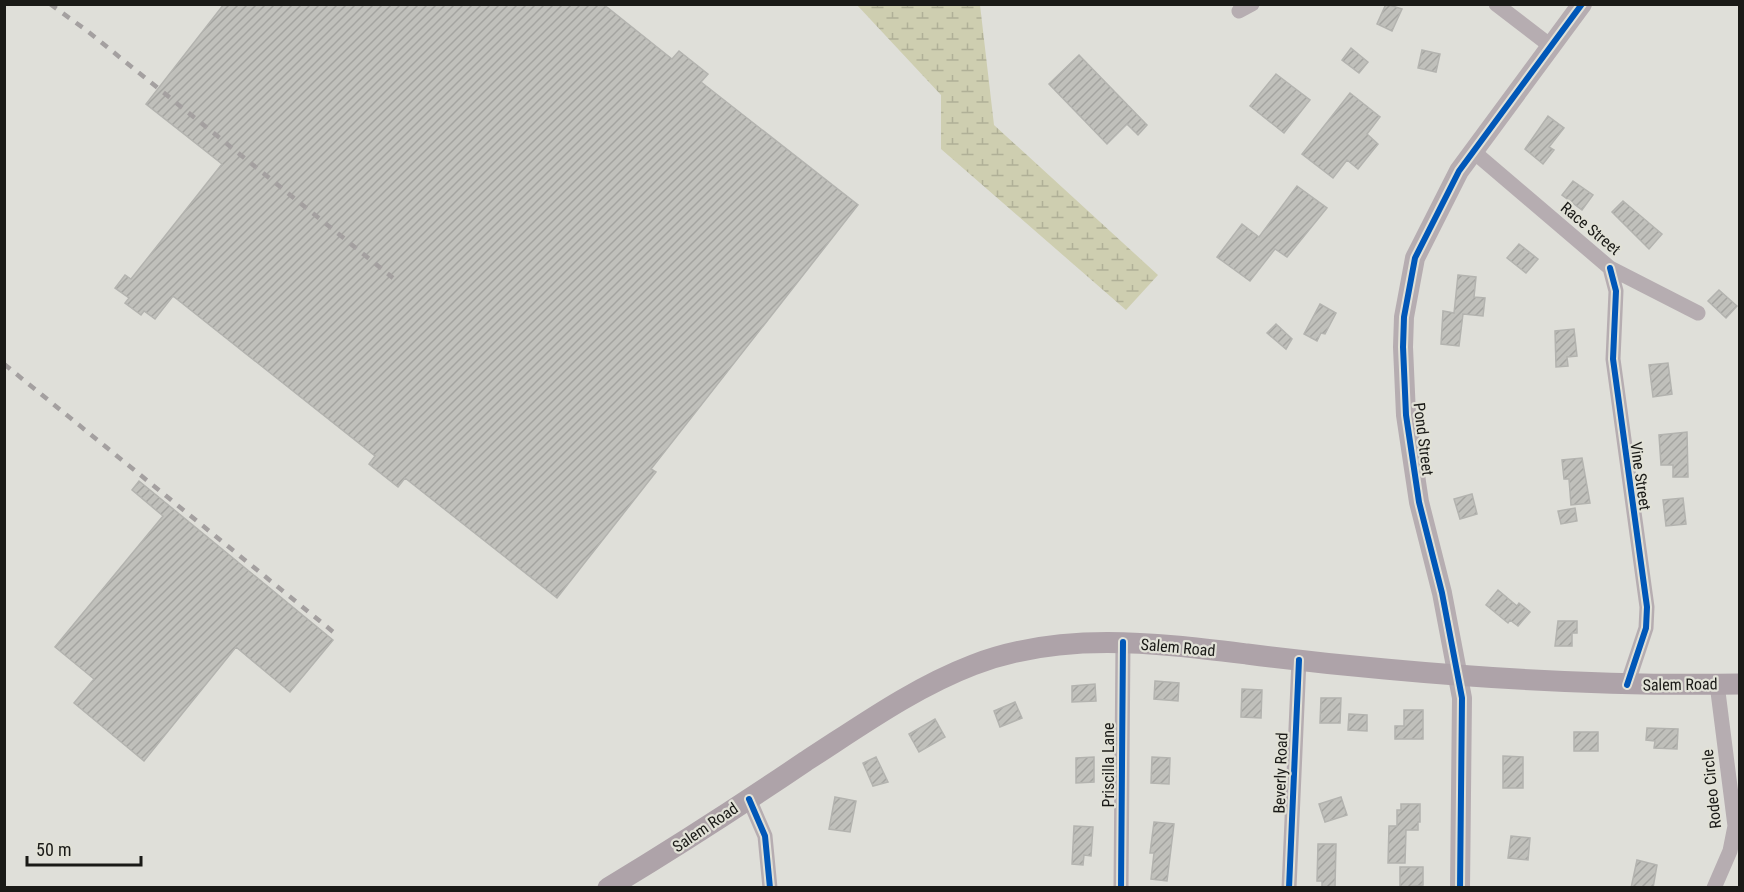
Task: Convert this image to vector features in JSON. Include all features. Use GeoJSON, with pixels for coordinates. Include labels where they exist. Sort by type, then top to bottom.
{"type":"FeatureCollection","features":[{"type":"Feature","properties":{"kind":"main road","name":"Salem Road"},"geometry":{"type":"LineString","coordinates":[[608,888],[697,834],[874,717],[972,665],[1056,645],[1123,642],[1178,646],[1299,660],[1558,683],[1740,684]]}},
{"type":"Feature","properties":{"kind":"street"},"geometry":{"type":"LineString","coordinates":[[1496,4],[1552,47]]}},
{"type":"Feature","properties":{"kind":"street","name":"Pond Street"},"geometry":{"type":"LineString","coordinates":[[1460,888],[1462,698],[1442,593],[1419,502],[1406,415],[1404,317],[1415,258],[1459,171],[1582,4]]}},
{"type":"Feature","properties":{"kind":"street","name":"Race Street"},"geometry":{"type":"LineString","coordinates":[[1474,152],[1610,268],[1698,313]]}},
{"type":"Feature","properties":{"kind":"street","name":"Vine Street"},"geometry":{"type":"LineString","coordinates":[[1610,268],[1616,291],[1613,358],[1647,607],[1646,628],[1627,685]]}},
{"type":"Feature","properties":{"kind":"street","name":"Priscilla Lane"},"geometry":{"type":"LineString","coordinates":[[1121,888],[1123,642]]}},
{"type":"Feature","properties":{"kind":"street","name":"Beverly Road"},"geometry":{"type":"LineString","coordinates":[[1289,888],[1299,660]]}},
{"type":"Feature","properties":{"kind":"street","name":"Rodeo Circle"},"geometry":{"type":"LineString","coordinates":[[1714,888],[1730,851],[1735,826],[1717,684]]}},
{"type":"Feature","properties":{"kind":"street"},"geometry":{"type":"LineString","coordinates":[[749,799],[765,836],[770,888]]}},
{"type":"Feature","properties":{"kind":"green space"},"geometry":{"type":"Polygon","coordinates":[[[857,5],[980,5],[994,125],[1158,275],[1126,310],[941,149],[941,95],[857,5]]]}},
{"type":"Feature","properties":{"kind":"building"},"geometry":{"type":"Polygon","coordinates":[[[224,4],[603,4],[672,59],[679,51],[708,74],[701,82],[858,205],[651,469],[656,472],[557,598],[405,478],[398,487],[369,464],[375,456],[173,296],[155,319],[144,311],[141,315],[125,303],[129,298],[115,288],[125,275],[131,279],[222,164],[146,104],[224,4]]]}},
{"type":"Feature","properties":{"kind":"building"},"geometry":{"type":"Polygon","coordinates":[[[1386,4],[1402,9],[1392,31],[1377,24],[1386,4]]]}},
{"type":"Feature","properties":{"kind":"building"},"geometry":{"type":"Polygon","coordinates":[[[1351,48],[1368,62],[1359,73],[1342,60],[1351,48]]]}},
{"type":"Feature","properties":{"kind":"building"},"geometry":{"type":"Polygon","coordinates":[[[1422,50],[1440,54],[1436,72],[1418,68],[1422,50]]]}},
{"type":"Feature","properties":{"kind":"building"},"geometry":{"type":"Polygon","coordinates":[[[1079,55],[1147,125],[1138,135],[1127,124],[1107,144],[1049,84],[1079,55]]]}},
{"type":"Feature","properties":{"kind":"building"},"geometry":{"type":"Polygon","coordinates":[[[1276,74],[1310,100],[1284,133],[1250,106],[1276,74]]]}},
{"type":"Feature","properties":{"kind":"building"},"geometry":{"type":"Polygon","coordinates":[[[1350,93],[1380,117],[1367,134],[1378,144],[1358,169],[1347,160],[1333,178],[1302,154],[1350,93]]]}},
{"type":"Feature","properties":{"kind":"building"},"geometry":{"type":"Polygon","coordinates":[[[1548,116],[1564,128],[1549,147],[1554,150],[1543,164],[1525,149],[1548,116]]]}},
{"type":"Feature","properties":{"kind":"building"},"geometry":{"type":"Polygon","coordinates":[[[1573,181],[1593,195],[1582,210],[1562,195],[1573,181]]]}},
{"type":"Feature","properties":{"kind":"building"},"geometry":{"type":"Polygon","coordinates":[[[1297,186],[1327,208],[1287,257],[1275,249],[1250,281],[1217,257],[1242,224],[1259,237],[1297,186]]]}},
{"type":"Feature","properties":{"kind":"building"},"geometry":{"type":"Polygon","coordinates":[[[1623,201],[1662,234],[1649,249],[1612,212],[1623,201]]]}},
{"type":"Feature","properties":{"kind":"building"},"geometry":{"type":"Polygon","coordinates":[[[1519,244],[1538,259],[1526,273],[1507,258],[1519,244]]]}},
{"type":"Feature","properties":{"kind":"building"},"geometry":{"type":"Polygon","coordinates":[[[1458,275],[1476,277],[1474,297],[1485,298],[1483,316],[1463,314],[1459,346],[1441,344],[1443,311],[1454,313],[1458,275]]]}},
{"type":"Feature","properties":{"kind":"building"},"geometry":{"type":"Polygon","coordinates":[[[1719,290],[1737,306],[1726,318],[1708,301],[1719,290]]]}},
{"type":"Feature","properties":{"kind":"building"},"geometry":{"type":"Polygon","coordinates":[[[1320,304],[1336,313],[1325,334],[1321,333],[1317,341],[1304,334],[1320,304]]]}},
{"type":"Feature","properties":{"kind":"building"},"geometry":{"type":"Polygon","coordinates":[[[1276,324],[1292,339],[1286,349],[1267,333],[1276,324]]]}},
{"type":"Feature","properties":{"kind":"building"},"geometry":{"type":"Polygon","coordinates":[[[1574,329],[1577,356],[1567,357],[1568,366],[1556,367],[1555,331],[1574,329]]]}},
{"type":"Feature","properties":{"kind":"building"},"geometry":{"type":"Polygon","coordinates":[[[1668,363],[1672,394],[1653,397],[1649,365],[1668,363]]]}},
{"type":"Feature","properties":{"kind":"building"},"geometry":{"type":"Polygon","coordinates":[[[1687,432],[1688,477],[1673,477],[1673,465],[1661,465],[1659,435],[1687,432]]]}},
{"type":"Feature","properties":{"kind":"building"},"geometry":{"type":"Polygon","coordinates":[[[1582,458],[1590,503],[1571,505],[1569,479],[1564,479],[1562,460],[1582,458]]]}},
{"type":"Feature","properties":{"kind":"building"},"geometry":{"type":"Polygon","coordinates":[[[139,481],[333,640],[290,692],[236,647],[144,761],[74,703],[94,679],[55,647],[163,516],[132,490],[139,481]]]}},
{"type":"Feature","properties":{"kind":"building"},"geometry":{"type":"Polygon","coordinates":[[[1472,494],[1477,514],[1460,519],[1454,499],[1472,494]]]}},
{"type":"Feature","properties":{"kind":"building"},"geometry":{"type":"Polygon","coordinates":[[[1683,498],[1686,524],[1666,526],[1663,500],[1683,498]]]}},
{"type":"Feature","properties":{"kind":"building"},"geometry":{"type":"Polygon","coordinates":[[[1575,508],[1577,521],[1561,524],[1558,511],[1575,508]]]}},
{"type":"Feature","properties":{"kind":"building"},"geometry":{"type":"Polygon","coordinates":[[[1498,590],[1517,606],[1519,603],[1530,612],[1518,626],[1510,620],[1508,623],[1486,605],[1498,590]]]}},
{"type":"Feature","properties":{"kind":"building"},"geometry":{"type":"Polygon","coordinates":[[[1558,621],[1577,621],[1577,633],[1572,633],[1572,646],[1555,646],[1558,621]]]}},
{"type":"Feature","properties":{"kind":"building"},"geometry":{"type":"Polygon","coordinates":[[[1155,681],[1179,683],[1178,701],[1154,699],[1155,681]]]}},
{"type":"Feature","properties":{"kind":"building"},"geometry":{"type":"Polygon","coordinates":[[[1095,684],[1096,701],[1072,702],[1072,686],[1095,684]]]}},
{"type":"Feature","properties":{"kind":"building"},"geometry":{"type":"Polygon","coordinates":[[[1242,689],[1262,690],[1261,718],[1241,717],[1242,689]]]}},
{"type":"Feature","properties":{"kind":"building"},"geometry":{"type":"Polygon","coordinates":[[[1321,698],[1341,698],[1340,723],[1320,723],[1321,698]]]}},
{"type":"Feature","properties":{"kind":"building"},"geometry":{"type":"Polygon","coordinates":[[[1015,702],[1022,718],[1000,727],[994,711],[1015,702]]]}},
{"type":"Feature","properties":{"kind":"building"},"geometry":{"type":"Polygon","coordinates":[[[1404,710],[1423,710],[1423,739],[1395,739],[1395,726],[1404,726],[1404,710]]]}},
{"type":"Feature","properties":{"kind":"building"},"geometry":{"type":"Polygon","coordinates":[[[1349,714],[1367,715],[1367,731],[1348,730],[1349,714]]]}},
{"type":"Feature","properties":{"kind":"building"},"geometry":{"type":"Polygon","coordinates":[[[935,719],[945,737],[919,752],[909,734],[935,719]]]}},
{"type":"Feature","properties":{"kind":"building"},"geometry":{"type":"Polygon","coordinates":[[[1647,728],[1678,729],[1677,749],[1654,748],[1655,741],[1646,740],[1647,728]]]}},
{"type":"Feature","properties":{"kind":"building"},"geometry":{"type":"Polygon","coordinates":[[[1574,732],[1598,732],[1598,751],[1574,751],[1574,732]]]}},
{"type":"Feature","properties":{"kind":"building"},"geometry":{"type":"Polygon","coordinates":[[[1503,756],[1523,757],[1523,788],[1503,788],[1503,756]]]}},
{"type":"Feature","properties":{"kind":"building"},"geometry":{"type":"Polygon","coordinates":[[[876,757],[888,782],[873,786],[863,763],[876,757]]]}},
{"type":"Feature","properties":{"kind":"building"},"geometry":{"type":"Polygon","coordinates":[[[1094,757],[1094,782],[1076,783],[1076,758],[1094,757]]]}},
{"type":"Feature","properties":{"kind":"building"},"geometry":{"type":"Polygon","coordinates":[[[1152,757],[1170,758],[1169,784],[1151,783],[1152,757]]]}},
{"type":"Feature","properties":{"kind":"building"},"geometry":{"type":"Polygon","coordinates":[[[835,797],[856,801],[850,832],[829,829],[835,797]]]}},
{"type":"Feature","properties":{"kind":"building"},"geometry":{"type":"Polygon","coordinates":[[[1341,797],[1347,815],[1325,822],[1319,804],[1341,797]]]}},
{"type":"Feature","properties":{"kind":"building"},"geometry":{"type":"Polygon","coordinates":[[[1401,804],[1420,804],[1420,822],[1418,822],[1418,830],[1406,830],[1405,863],[1388,863],[1389,826],[1397,826],[1397,810],[1401,810],[1401,804]]]}},
{"type":"Feature","properties":{"kind":"building"},"geometry":{"type":"Polygon","coordinates":[[[1154,822],[1174,824],[1167,881],[1151,879],[1154,853],[1150,853],[1154,822]]]}},
{"type":"Feature","properties":{"kind":"building"},"geometry":{"type":"Polygon","coordinates":[[[1074,826],[1093,827],[1091,856],[1084,855],[1083,865],[1072,864],[1074,826]]]}},
{"type":"Feature","properties":{"kind":"building"},"geometry":{"type":"Polygon","coordinates":[[[1511,836],[1530,838],[1528,860],[1508,858],[1511,836]]]}},
{"type":"Feature","properties":{"kind":"building"},"geometry":{"type":"Polygon","coordinates":[[[1318,844],[1336,844],[1335,888],[1322,888],[1322,881],[1317,881],[1318,844]]]}},
{"type":"Feature","properties":{"kind":"building"},"geometry":{"type":"Polygon","coordinates":[[[1637,860],[1657,865],[1653,888],[1631,888],[1637,860]]]}},
{"type":"Feature","properties":{"kind":"building"},"geometry":{"type":"Polygon","coordinates":[[[1400,867],[1423,867],[1423,885],[1400,888],[1400,867]]]}},
{"type":"Feature","properties":{"kind":"railway"},"geometry":{"type":"LineString","coordinates":[[50,4],[86,30],[393,278]]}},
{"type":"Feature","properties":{"kind":"railway"},"geometry":{"type":"LineString","coordinates":[[4,364],[337,635]]}},
{"type":"Feature","properties":{"kind":"cycle path"},"geometry":{"type":"LineString","coordinates":[[1460,888],[1462,698],[1442,593],[1419,502],[1406,415],[1404,317],[1415,258],[1459,171],[1582,4]]}},
{"type":"Feature","properties":{"kind":"cycle path"},"geometry":{"type":"LineString","coordinates":[[1610,268],[1616,291],[1613,359],[1647,607],[1646,628],[1627,685]]}},
{"type":"Feature","properties":{"kind":"cycle path"},"geometry":{"type":"LineString","coordinates":[[1121,888],[1123,642]]}},
{"type":"Feature","properties":{"kind":"cycle path"},"geometry":{"type":"LineString","coordinates":[[1289,888],[1299,660]]}},
{"type":"Feature","properties":{"kind":"cycle path"},"geometry":{"type":"LineString","coordinates":[[749,799],[765,836],[770,888]]}}]}
